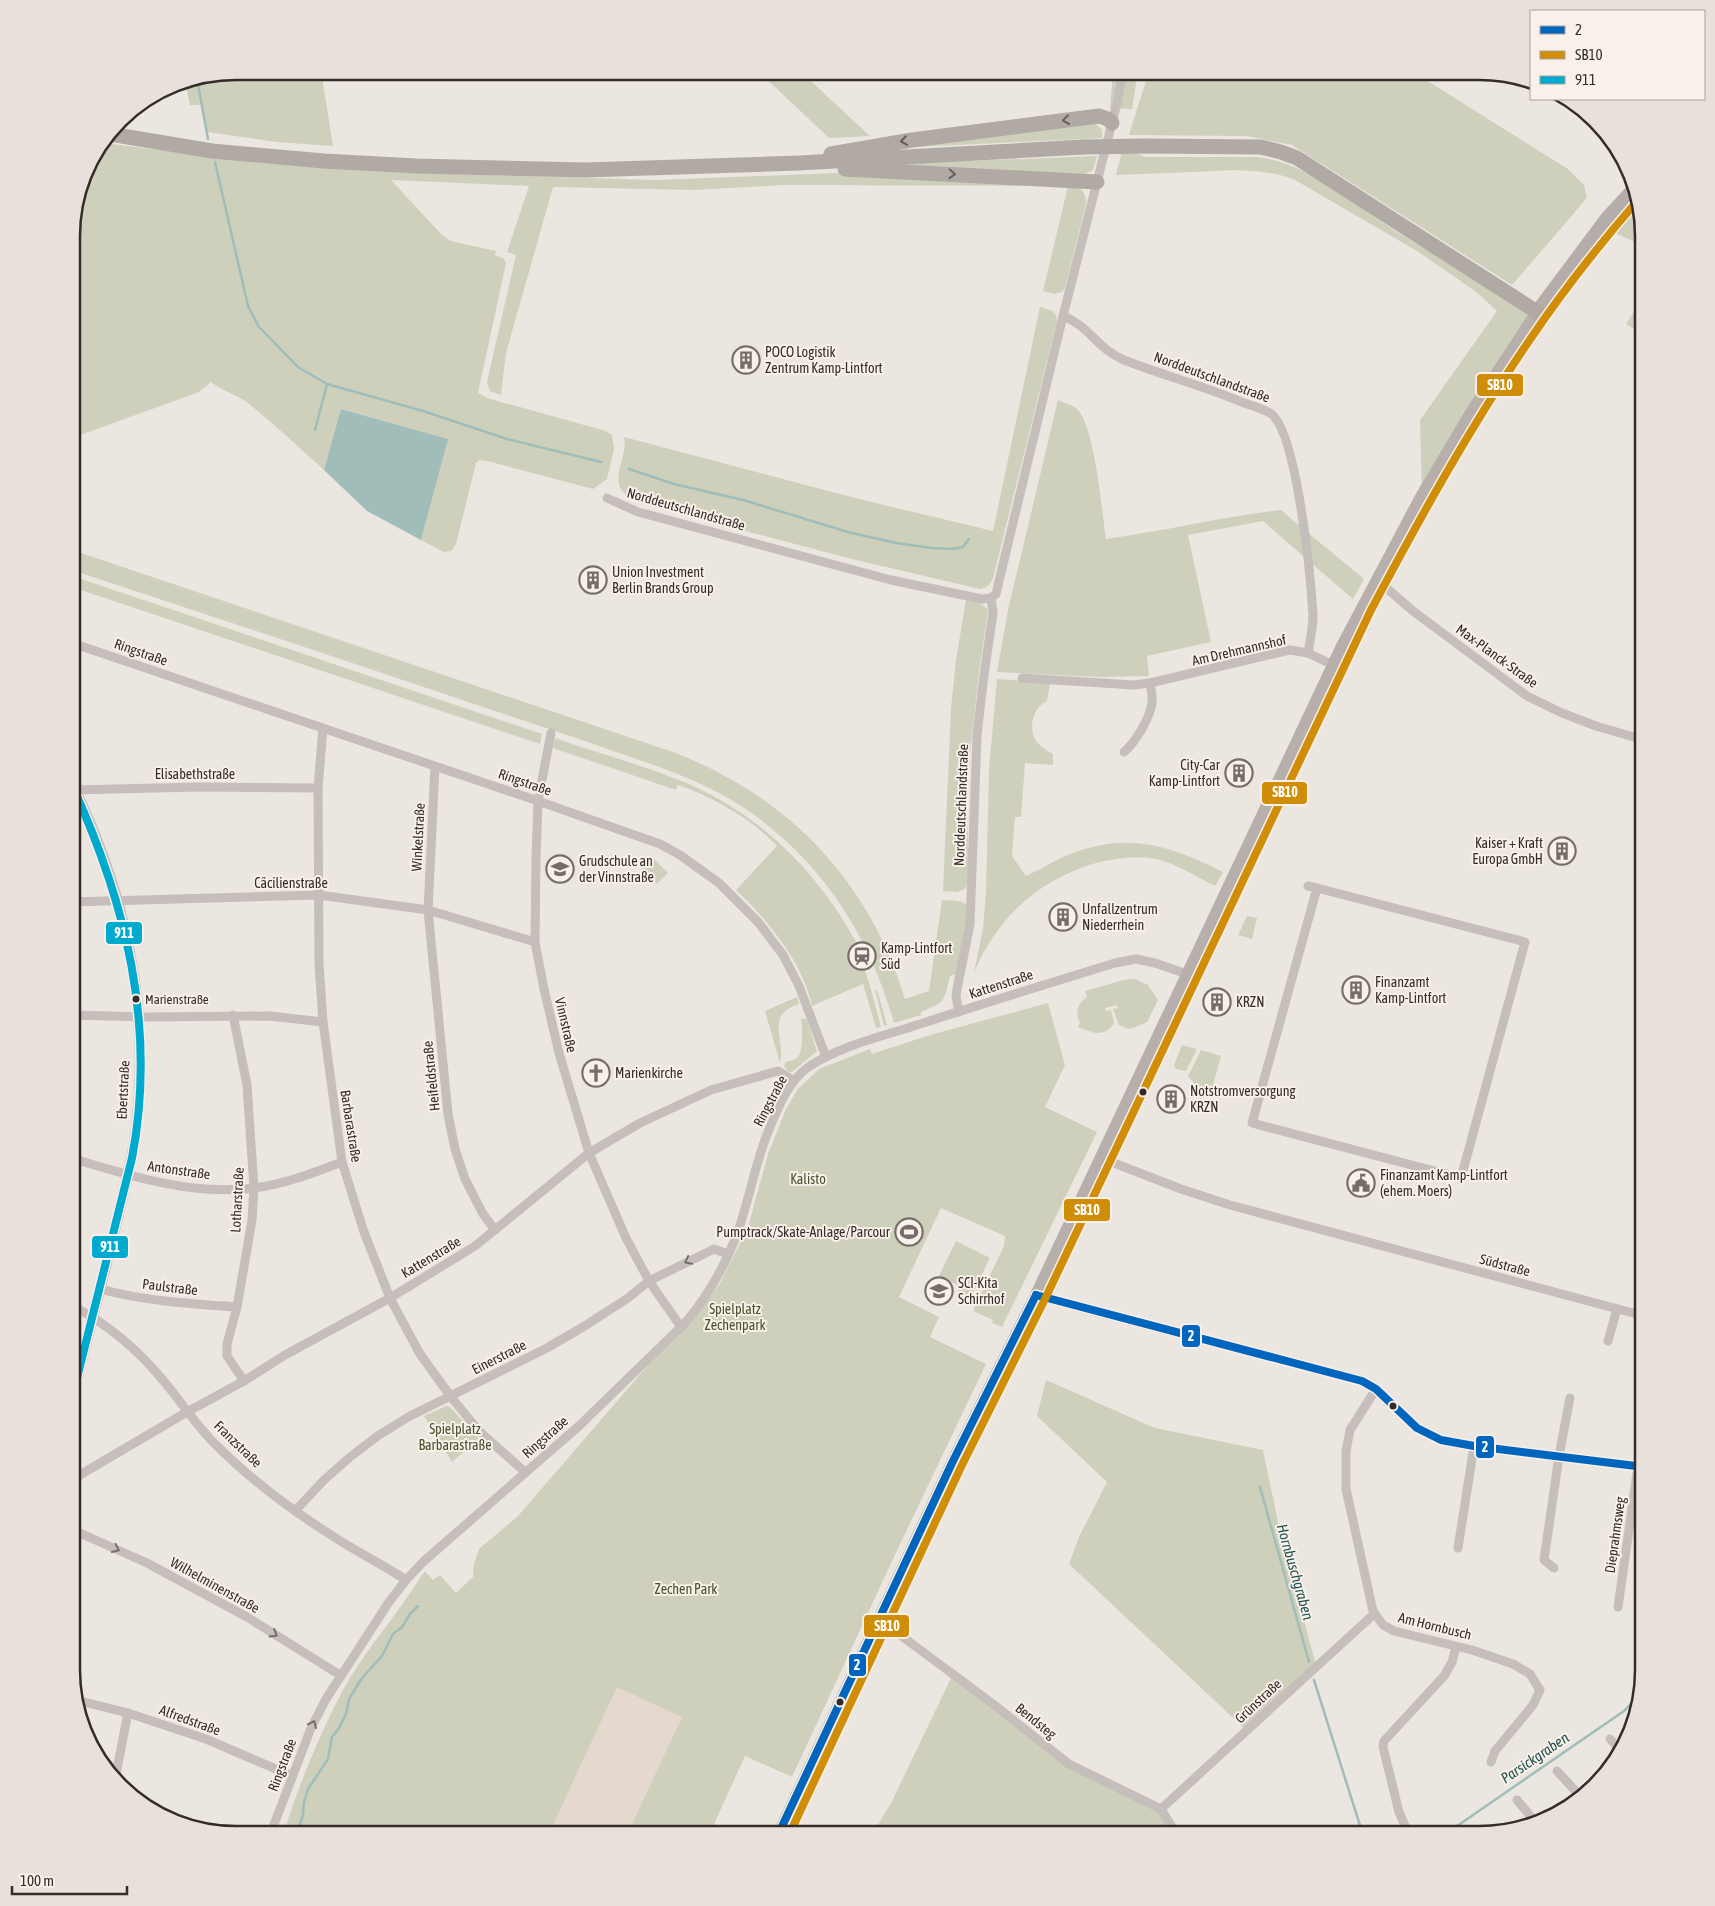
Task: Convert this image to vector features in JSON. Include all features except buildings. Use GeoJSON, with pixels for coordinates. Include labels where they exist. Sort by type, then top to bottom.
{"type":"FeatureCollection","features":[{"type":"Feature","properties":{"kind":"highway"},"geometry":{"type":"LineString","coordinates":[[799,163],[855,148],[1018,126],[1099,116],[1108,119],[1112,123]]}},
{"type":"Feature","properties":{"kind":"highway"},"geometry":{"type":"LineString","coordinates":[[117,135],[234,153],[416,166],[585,170],[799,163],[1083,147],[1261,147],[1297,158],[1537,312]]}},
{"type":"Feature","properties":{"kind":"highway"},"geometry":{"type":"LineString","coordinates":[[799,163],[860,170],[1097,182]]}},
{"type":"Feature","properties":{"kind":"main road"},"geometry":{"type":"LineString","coordinates":[[782,1826],[880,1620],[952,1462],[1036,1295],[1186,974],[1376,579],[1422,495],[1472,411],[1537,312],[1601,227],[1630,194]]}},
{"type":"Feature","properties":{"kind":"street","name":"Norddeutschlandstraße"},"geometry":{"type":"LineString","coordinates":[[959,1012],[956,996],[970,924],[977,735],[993,613],[991,598],[997,590],[1121,80]]}},
{"type":"Feature","properties":{"kind":"street","name":"Norddeutschlandstraße"},"geometry":{"type":"LineString","coordinates":[[1063,316],[1079,323],[1098,343],[1115,356],[1219,393],[1271,414],[1279,421],[1288,446],[1301,507],[1313,616],[1308,653]]}},
{"type":"Feature","properties":{"kind":"street","name":"Norddeutschlandstraße"},"geometry":{"type":"LineString","coordinates":[[607,498],[638,512],[891,580],[982,599],[991,598]]}},
{"type":"Feature","properties":{"kind":"street","name":"Max-Planck-Straße"},"geometry":{"type":"LineString","coordinates":[[1376,579],[1413,611],[1527,696],[1562,713],[1596,726],[1635,737]]}},
{"type":"Feature","properties":{"kind":"street","name":"Ringstraße"},"geometry":{"type":"LineString","coordinates":[[80,646],[660,844],[705,872],[758,922],[783,955],[804,995],[826,1057],[806,1069],[794,1081],[782,1102],[767,1134],[757,1162],[746,1206],[728,1254],[708,1291],[681,1327],[579,1426],[406,1580],[340,1675],[311,1728],[273,1826]]}},
{"type":"Feature","properties":{"kind":"street","name":"Am Drehmannshof"},"geometry":{"type":"LineString","coordinates":[[1022,678],[1134,685],[1150,683],[1284,651],[1308,653],[1333,665]]}},
{"type":"Feature","properties":{"kind":"street"},"geometry":{"type":"LineString","coordinates":[[1124,752],[1135,742],[1150,709],[1152,696],[1150,683]]}},
{"type":"Feature","properties":{"kind":"street","name":"Barbarastraße"},"geometry":{"type":"LineString","coordinates":[[324,728],[318,788],[319,963],[323,1022],[342,1162],[364,1232],[390,1298],[420,1354],[451,1397],[480,1431],[526,1472]]}},
{"type":"Feature","properties":{"kind":"street","name":"Vinnstraße"},"geometry":{"type":"LineString","coordinates":[[551,733],[538,801],[536,942],[544,989],[559,1053],[589,1153],[626,1238],[649,1281],[681,1327]]}},
{"type":"Feature","properties":{"kind":"street","name":"Winkelstraße"},"geometry":{"type":"LineString","coordinates":[[428,910],[435,766]]}},
{"type":"Feature","properties":{"kind":"street","name":"Elisabethstraße"},"geometry":{"type":"LineString","coordinates":[[80,787],[318,788]]}},
{"type":"Feature","properties":{"kind":"street","name":"Ebertstraße"},"geometry":{"type":"LineString","coordinates":[[80,803],[100,847],[118,900],[130,946],[139,1017],[137,1124],[128,1176],[80,1368]]}},
{"type":"Feature","properties":{"kind":"street"},"geometry":{"type":"LineString","coordinates":[[1312,887],[1524,942],[1460,1178],[1252,1123],[1312,887]]}},
{"type":"Feature","properties":{"kind":"street","name":"Cäcilienstraße"},"geometry":{"type":"LineString","coordinates":[[80,902],[319,895],[428,910],[536,942]]}},
{"type":"Feature","properties":{"kind":"street","name":"Heifeldstraße"},"geometry":{"type":"LineString","coordinates":[[428,910],[448,1114],[455,1150],[465,1179],[483,1214],[495,1230]]}},
{"type":"Feature","properties":{"kind":"street","name":"Kattenstraße"},"geometry":{"type":"LineString","coordinates":[[826,1057],[874,1038],[1122,962],[1136,960],[1155,963],[1186,974]]}},
{"type":"Feature","properties":{"kind":"street"},"geometry":{"type":"LineString","coordinates":[[80,1014],[139,1017],[270,1016],[323,1022]]}},
{"type":"Feature","properties":{"kind":"street","name":"Lotharstraße"},"geometry":{"type":"LineString","coordinates":[[233,1015],[247,1085],[252,1136],[254,1188],[252,1220],[237,1308],[227,1344],[226,1356],[244,1381]]}},
{"type":"Feature","properties":{"kind":"street","name":"Kattenstraße"},"geometry":{"type":"LineString","coordinates":[[80,1475],[244,1381],[285,1355],[390,1298],[476,1246],[589,1153],[640,1122],[711,1090],[778,1071],[794,1081]]}},
{"type":"Feature","properties":{"kind":"street","name":"Südstraße"},"geometry":{"type":"LineString","coordinates":[[1100,1158],[1181,1189],[1230,1204],[1635,1314]]}},
{"type":"Feature","properties":{"kind":"street","name":"Antonstraße"},"geometry":{"type":"LineString","coordinates":[[80,1161],[128,1176],[213,1189],[254,1188],[298,1178],[342,1162]]}},
{"type":"Feature","properties":{"kind":"street","name":"Einerstraße"},"geometry":{"type":"LineString","coordinates":[[295,1511],[330,1474],[379,1435],[410,1416],[451,1397],[583,1327],[628,1298],[649,1281],[710,1250],[714,1249],[728,1254]]}},
{"type":"Feature","properties":{"kind":"street","name":"Paulstraße"},"geometry":{"type":"LineString","coordinates":[[100,1289],[120,1294],[237,1308]]}},
{"type":"Feature","properties":{"kind":"street"},"geometry":{"type":"LineString","coordinates":[[1036,1295],[1355,1379],[1376,1389],[1417,1428],[1441,1440],[1474,1446],[1635,1466]]}},
{"type":"Feature","properties":{"kind":"street"},"geometry":{"type":"LineString","coordinates":[[1608,1340],[1617,1309]]}},
{"type":"Feature","properties":{"kind":"street","name":"Franzstraße"},"geometry":{"type":"LineString","coordinates":[[80,1310],[140,1354],[163,1380],[187,1412],[221,1449],[257,1482],[332,1536],[406,1580]]}},
{"type":"Feature","properties":{"kind":"street"},"geometry":{"type":"LineString","coordinates":[[1374,1614],[1346,1489],[1346,1451],[1350,1430],[1376,1389]]}},
{"type":"Feature","properties":{"kind":"street"},"geometry":{"type":"LineString","coordinates":[[1554,1568],[1544,1560],[1558,1456],[1570,1398]]}},
{"type":"Feature","properties":{"kind":"street"},"geometry":{"type":"LineString","coordinates":[[1458,1548],[1474,1446]]}},
{"type":"Feature","properties":{"kind":"street","name":"Dieprahmsweg"},"geometry":{"type":"LineString","coordinates":[[1618,1607],[1635,1504]]}},
{"type":"Feature","properties":{"kind":"street","name":"Wilhelminenstraße"},"geometry":{"type":"LineString","coordinates":[[80,1533],[147,1563],[240,1613],[340,1675]]}},
{"type":"Feature","properties":{"kind":"street","name":"Am Hornbusch"},"geometry":{"type":"LineString","coordinates":[[1374,1614],[1383,1625],[1394,1632],[1481,1652],[1513,1664],[1530,1674],[1540,1690],[1533,1705],[1495,1751],[1491,1762]]}},
{"type":"Feature","properties":{"kind":"street","name":"Grünstraße"},"geometry":{"type":"LineString","coordinates":[[1161,1809],[1374,1614]]}},
{"type":"Feature","properties":{"kind":"street","name":"Bendsteg"},"geometry":{"type":"LineString","coordinates":[[880,1620],[993,1704],[1069,1764],[1161,1809]]}},
{"type":"Feature","properties":{"kind":"street"},"geometry":{"type":"LineString","coordinates":[[1405,1826],[1399,1812],[1383,1747],[1384,1741],[1444,1676],[1452,1662],[1456,1647]]}},
{"type":"Feature","properties":{"kind":"street","name":"Alfredstraße"},"geometry":{"type":"LineString","coordinates":[[83,1702],[128,1713],[206,1739],[292,1776]]}},
{"type":"Feature","properties":{"kind":"street"},"geometry":{"type":"LineString","coordinates":[[117,1770],[128,1713]]}},
{"type":"Feature","properties":{"kind":"street"},"geometry":{"type":"LineString","coordinates":[[1610,1738],[1616,1745]]}},
{"type":"Feature","properties":{"kind":"street"},"geometry":{"type":"LineString","coordinates":[[1557,1770],[1576,1792]]}},
{"type":"Feature","properties":{"kind":"street"},"geometry":{"type":"LineString","coordinates":[[1517,1800],[1531,1817]]}},
{"type":"Feature","properties":{"kind":"street"},"geometry":{"type":"LineString","coordinates":[[1161,1809],[1171,1826]]}},
{"type":"Feature","properties":{"kind":"green space"},"geometry":{"type":"Polygon","coordinates":[[[225,80],[322,80],[333,146],[277,142],[207,132],[201,105],[190,105],[186,88],[205,83],[225,80]]]}},
{"type":"Feature","properties":{"kind":"green space"},"geometry":{"type":"Polygon","coordinates":[[[768,80],[810,80],[870,136],[829,138],[768,80]]]}},
{"type":"Feature","properties":{"kind":"green space"},"geometry":{"type":"Polygon","coordinates":[[[1112,80],[1137,80],[1132,109],[1110,108],[1112,80]]]}},
{"type":"Feature","properties":{"kind":"green space"},"geometry":{"type":"Polygon","coordinates":[[[1146,80],[1426,80],[1568,169],[1584,185],[1587,198],[1512,285],[1292,145],[1246,136],[1129,135],[1146,80]]]}},
{"type":"Feature","properties":{"kind":"green space"},"geometry":{"type":"Polygon","coordinates":[[[1096,124],[1102,130],[1102,138],[897,148],[1096,124]]]}},
{"type":"Feature","properties":{"kind":"green space"},"geometry":{"type":"Polygon","coordinates":[[[110,144],[266,163],[389,172],[655,180],[837,173],[1077,185],[1084,193],[1086,204],[1065,288],[1062,292],[1054,294],[1043,291],[1068,186],[784,185],[694,190],[553,187],[506,353],[501,395],[490,391],[487,382],[516,255],[507,252],[529,186],[391,180],[442,235],[451,241],[496,251],[495,255],[503,258],[506,263],[478,393],[487,398],[606,431],[612,435],[614,449],[607,479],[593,489],[479,460],[476,463],[456,544],[451,551],[444,552],[421,540],[447,439],[342,409],[324,470],[277,427],[239,397],[211,382],[199,392],[80,435],[81,215],[85,195],[92,176],[110,144]]]}},
{"type":"Feature","properties":{"kind":"green space"},"geometry":{"type":"Polygon","coordinates":[[[1123,147],[1145,157],[1257,157],[1277,161],[1295,168],[1313,176],[1414,243],[1537,312],[1422,495],[1420,420],[1497,311],[1475,291],[1417,251],[1295,180],[1270,173],[1245,170],[1116,175],[1123,147]]]}},
{"type":"Feature","properties":{"kind":"green space"},"geometry":{"type":"Polygon","coordinates":[[[1097,156],[1093,170],[1085,174],[929,168],[892,164],[1097,156]]]}},
{"type":"Feature","properties":{"kind":"green space"},"geometry":{"type":"Polygon","coordinates":[[[1616,207],[1634,214],[1635,242],[1602,227],[1616,207]]]}},
{"type":"Feature","properties":{"kind":"green space"},"geometry":{"type":"Polygon","coordinates":[[[1040,307],[1054,313],[1057,321],[993,578],[985,588],[980,589],[852,559],[637,502],[626,495],[620,488],[618,481],[625,446],[624,437],[859,499],[993,531],[1040,307]]]}},
{"type":"Feature","properties":{"kind":"green space"},"geometry":{"type":"Polygon","coordinates":[[[1635,310],[1635,330],[1626,324],[1635,310]]]}},
{"type":"Feature","properties":{"kind":"green space"},"geometry":{"type":"Polygon","coordinates":[[[1058,400],[1076,408],[1083,417],[1097,470],[1106,539],[1281,510],[1301,527],[1304,557],[1263,521],[1188,535],[1211,642],[1147,656],[1149,676],[1101,677],[997,672],[1008,610],[1058,400]]]}},
{"type":"Feature","properties":{"kind":"green space"},"geometry":{"type":"Polygon","coordinates":[[[1307,532],[1364,579],[1353,599],[1310,562],[1307,532]]]}},
{"type":"Feature","properties":{"kind":"green space"},"geometry":{"type":"Polygon","coordinates":[[[80,553],[673,752],[715,770],[753,792],[787,818],[819,847],[846,880],[870,916],[889,956],[905,999],[929,991],[942,900],[963,902],[965,904],[967,909],[966,926],[956,974],[950,976],[943,1000],[921,1012],[921,1015],[894,1023],[872,962],[858,933],[823,881],[779,834],[722,794],[672,772],[80,573],[80,553]]]}},
{"type":"Feature","properties":{"kind":"green space"},"geometry":{"type":"Polygon","coordinates":[[[80,579],[542,734],[540,744],[80,590],[80,579]]]}},
{"type":"Feature","properties":{"kind":"green space"},"geometry":{"type":"Polygon","coordinates":[[[966,600],[982,605],[988,612],[970,754],[967,814],[970,878],[965,889],[957,892],[943,891],[951,708],[956,660],[966,600]]]}},
{"type":"Feature","properties":{"kind":"green space"},"geometry":{"type":"Polygon","coordinates":[[[997,679],[1050,683],[1047,701],[1036,712],[1032,728],[1035,739],[1043,748],[1053,754],[1053,765],[1025,763],[1021,817],[1015,817],[1012,856],[1026,876],[1062,857],[1089,848],[1129,843],[1166,848],[1223,872],[1215,886],[1172,864],[1148,858],[1133,857],[1111,860],[1075,870],[1038,890],[1022,903],[995,934],[974,972],[983,929],[986,893],[989,769],[997,679]]]}},
{"type":"Feature","properties":{"kind":"green space"},"geometry":{"type":"Polygon","coordinates":[[[555,738],[691,785],[742,813],[787,850],[825,893],[856,942],[854,943],[866,974],[881,1027],[876,1028],[863,984],[812,1006],[808,990],[793,958],[772,928],[736,890],[777,846],[767,836],[744,818],[718,802],[678,785],[676,790],[553,748],[555,738]]]}},
{"type":"Feature","properties":{"kind":"green space"},"geometry":{"type":"Polygon","coordinates":[[[652,857],[668,873],[657,884],[641,868],[652,857]]]}},
{"type":"Feature","properties":{"kind":"green space"},"geometry":{"type":"Polygon","coordinates":[[[1247,916],[1257,918],[1252,939],[1238,935],[1247,916]]]}},
{"type":"Feature","properties":{"kind":"green space"},"geometry":{"type":"Polygon","coordinates":[[[1135,979],[1148,985],[1158,1000],[1147,1022],[1128,1029],[1119,1025],[1113,1009],[1118,1008],[1117,1005],[1105,1008],[1106,1011],[1111,1010],[1114,1023],[1107,1031],[1098,1033],[1078,1027],[1080,1023],[1078,1009],[1087,997],[1085,991],[1124,980],[1135,979]]]}},
{"type":"Feature","properties":{"kind":"green space"},"geometry":{"type":"Polygon","coordinates":[[[875,990],[877,990],[887,1025],[884,1026],[875,990]]]}},
{"type":"Feature","properties":{"kind":"green space"},"geometry":{"type":"Polygon","coordinates":[[[797,997],[799,1004],[782,1014],[779,1021],[780,1063],[765,1011],[797,997]]]}},
{"type":"Feature","properties":{"kind":"green space","name":"Zechen Park"},"geometry":{"type":"Polygon","coordinates":[[[1048,1003],[1065,1065],[1045,1107],[1097,1132],[1002,1327],[992,1323],[993,1320],[973,1311],[1004,1246],[1005,1236],[941,1208],[899,1297],[939,1317],[930,1337],[986,1364],[792,1777],[745,1756],[713,1826],[286,1826],[325,1725],[343,1690],[425,1571],[433,1580],[440,1575],[456,1593],[473,1577],[474,1564],[479,1549],[518,1516],[650,1363],[680,1333],[719,1285],[748,1227],[768,1154],[786,1109],[798,1089],[819,1069],[870,1049],[872,1054],[930,1035],[1048,1003]]]}},
{"type":"Feature","properties":{"kind":"green space"},"geometry":{"type":"Polygon","coordinates":[[[801,1018],[807,1020],[817,1051],[792,1072],[788,1072],[784,1066],[786,1062],[797,1058],[801,1051],[801,1018]]]}},
{"type":"Feature","properties":{"kind":"green space"},"geometry":{"type":"Polygon","coordinates":[[[1182,1045],[1197,1049],[1186,1071],[1176,1069],[1174,1065],[1182,1045]]]}},
{"type":"Feature","properties":{"kind":"green space"},"geometry":{"type":"Polygon","coordinates":[[[1201,1050],[1221,1056],[1211,1092],[1196,1086],[1188,1076],[1201,1050]]]}},
{"type":"Feature","properties":{"kind":"green space"},"geometry":{"type":"Polygon","coordinates":[[[956,1241],[990,1258],[968,1303],[958,1298],[961,1292],[958,1290],[960,1286],[939,1276],[956,1241]]]}},
{"type":"Feature","properties":{"kind":"green space"},"geometry":{"type":"Polygon","coordinates":[[[1046,1380],[1155,1428],[1263,1450],[1281,1536],[1316,1665],[1246,1730],[1069,1564],[1079,1537],[1107,1482],[1037,1416],[1046,1380]]]}},
{"type":"Feature","properties":{"kind":"green space","name":"Spielplatz Barbarastraße"},"geometry":{"type":"Polygon","coordinates":[[[446,1406],[450,1407],[479,1439],[452,1462],[424,1416],[446,1406]]]}},
{"type":"Feature","properties":{"kind":"green space"},"geometry":{"type":"Polygon","coordinates":[[[953,1674],[1068,1764],[1163,1809],[1170,1826],[877,1826],[891,1803],[953,1674]]]}},
{"type":"Feature","properties":{"kind":"shaded area"},"geometry":{"type":"Polygon","coordinates":[[[617,1687],[682,1717],[631,1826],[552,1826],[617,1687]]]}},
{"type":"Feature","properties":{"kind":"water"},"geometry":{"type":"Polygon","coordinates":[[[341,409],[448,439],[421,540],[367,511],[324,470],[341,409]]]}},
{"type":"Feature","properties":{"kind":"waterway"},"geometry":{"type":"LineString","coordinates":[[198,84],[208,139]]}},
{"type":"Feature","properties":{"kind":"waterway"},"geometry":{"type":"LineString","coordinates":[[215,162],[248,306],[259,327],[298,367],[327,384],[423,411],[507,439],[601,462]]}},
{"type":"Feature","properties":{"kind":"waterway"},"geometry":{"type":"LineString","coordinates":[[315,430],[327,384]]}},
{"type":"Feature","properties":{"kind":"waterway"},"geometry":{"type":"LineString","coordinates":[[629,469],[674,484],[743,500],[848,532],[896,543],[952,549],[963,547],[969,539]]}},
{"type":"Feature","properties":{"kind":"waterway","name":"Hornbuschgraben"},"geometry":{"type":"LineString","coordinates":[[1260,1487],[1309,1662]]}},
{"type":"Feature","properties":{"kind":"waterway"},"geometry":{"type":"LineString","coordinates":[[299,1826],[308,1789],[328,1759],[332,1737],[346,1714],[349,1699],[362,1678],[382,1656],[393,1634],[402,1627],[410,1614],[418,1606]]}},
{"type":"Feature","properties":{"kind":"waterway","name":"Hornbuschgraben"},"geometry":{"type":"LineString","coordinates":[[1314,1680],[1360,1826]]}},
{"type":"Feature","properties":{"kind":"waterway","name":"Parsickgraben"},"geometry":{"type":"LineString","coordinates":[[1457,1826],[1624,1711],[1632,1704]]}},
{"type":"Feature","properties":{"kind":"transit line","name":"SB10"},"geometry":{"type":"LineString","coordinates":[[793,1826],[961,1467],[1045,1299],[1371,610],[1446,473],[1507,373],[1595,251],[1632,207]]}},
{"type":"Feature","properties":{"kind":"transit line","name":"911"},"geometry":{"type":"LineString","coordinates":[[80,804],[107,873],[121,919],[132,966],[138,1013],[141,1061],[139,1109],[132,1158],[80,1366]]}},
{"type":"Feature","properties":{"kind":"transit line","name":"2"},"geometry":{"type":"LineString","coordinates":[[1036,1295],[1362,1381],[1376,1389],[1417,1428],[1441,1440],[1474,1446],[1635,1466]]}},
{"type":"Feature","properties":{"kind":"transit line","name":"2"},"geometry":{"type":"LineString","coordinates":[[782,1826],[952,1463],[1036,1295]]}},
{"type":"Feature","properties":{"kind":"place","name":"POCO Logistik Zentrum Kamp-Lintfort"},"geometry":{"type":"Point","coordinates":[746,360]}},
{"type":"Feature","properties":{"kind":"place","name":"Union Investment Berlin Brands Group"},"geometry":{"type":"Point","coordinates":[593,580]}},
{"type":"Feature","properties":{"kind":"place","name":"City-Car Kamp-Lintfort"},"geometry":{"type":"Point","coordinates":[1239,773]}},
{"type":"Feature","properties":{"kind":"place","name":"Kaiser + Kraft Europa GmbH"},"geometry":{"type":"Point","coordinates":[1562,851]}},
{"type":"Feature","properties":{"kind":"place","name":"Grudschule an der Vinnstraße"},"geometry":{"type":"Point","coordinates":[560,869]}},
{"type":"Feature","properties":{"kind":"place","name":"Unfallzentrum Niederrhein"},"geometry":{"type":"Point","coordinates":[1063,917]}},
{"type":"Feature","properties":{"kind":"place","name":"Kamp-Lintfort Süd"},"geometry":{"type":"Point","coordinates":[862,956]}},
{"type":"Feature","properties":{"kind":"place","name":"Finanzamt Kamp-Lintfort"},"geometry":{"type":"Point","coordinates":[1356,990]}},
{"type":"Feature","properties":{"kind":"place","name":"Marienstraße"},"geometry":{"type":"Point","coordinates":[136,999]}},
{"type":"Feature","properties":{"kind":"place","name":"KRZN"},"geometry":{"type":"Point","coordinates":[1217,1002]}},
{"type":"Feature","properties":{"kind":"place","name":"Marienkirche"},"geometry":{"type":"Point","coordinates":[596,1073]}},
{"type":"Feature","properties":{"kind":"place","name":"Notstromversorgung KRZN"},"geometry":{"type":"Point","coordinates":[1171,1099]}},
{"type":"Feature","properties":{"kind":"place","name":"Finanzamt Kamp-Lintfort (ehem. Moers)"},"geometry":{"type":"Point","coordinates":[1361,1183]}},
{"type":"Feature","properties":{"kind":"place","name":"Pumptrack/Skate-Anlage/Parcour"},"geometry":{"type":"Point","coordinates":[909,1232]}},
{"type":"Feature","properties":{"kind":"place","name":"SCI-Kita Schirrhof"},"geometry":{"type":"Point","coordinates":[939,1291]}},
{"type":"Feature","properties":{"kind":"park label","name":"Kalisto"},"geometry":{"type":"Point","coordinates":[808,1179]}},
{"type":"Feature","properties":{"kind":"park label","name":"Spielplatz Zechenpark"},"geometry":{"type":"Point","coordinates":[735,1318]}}]}
